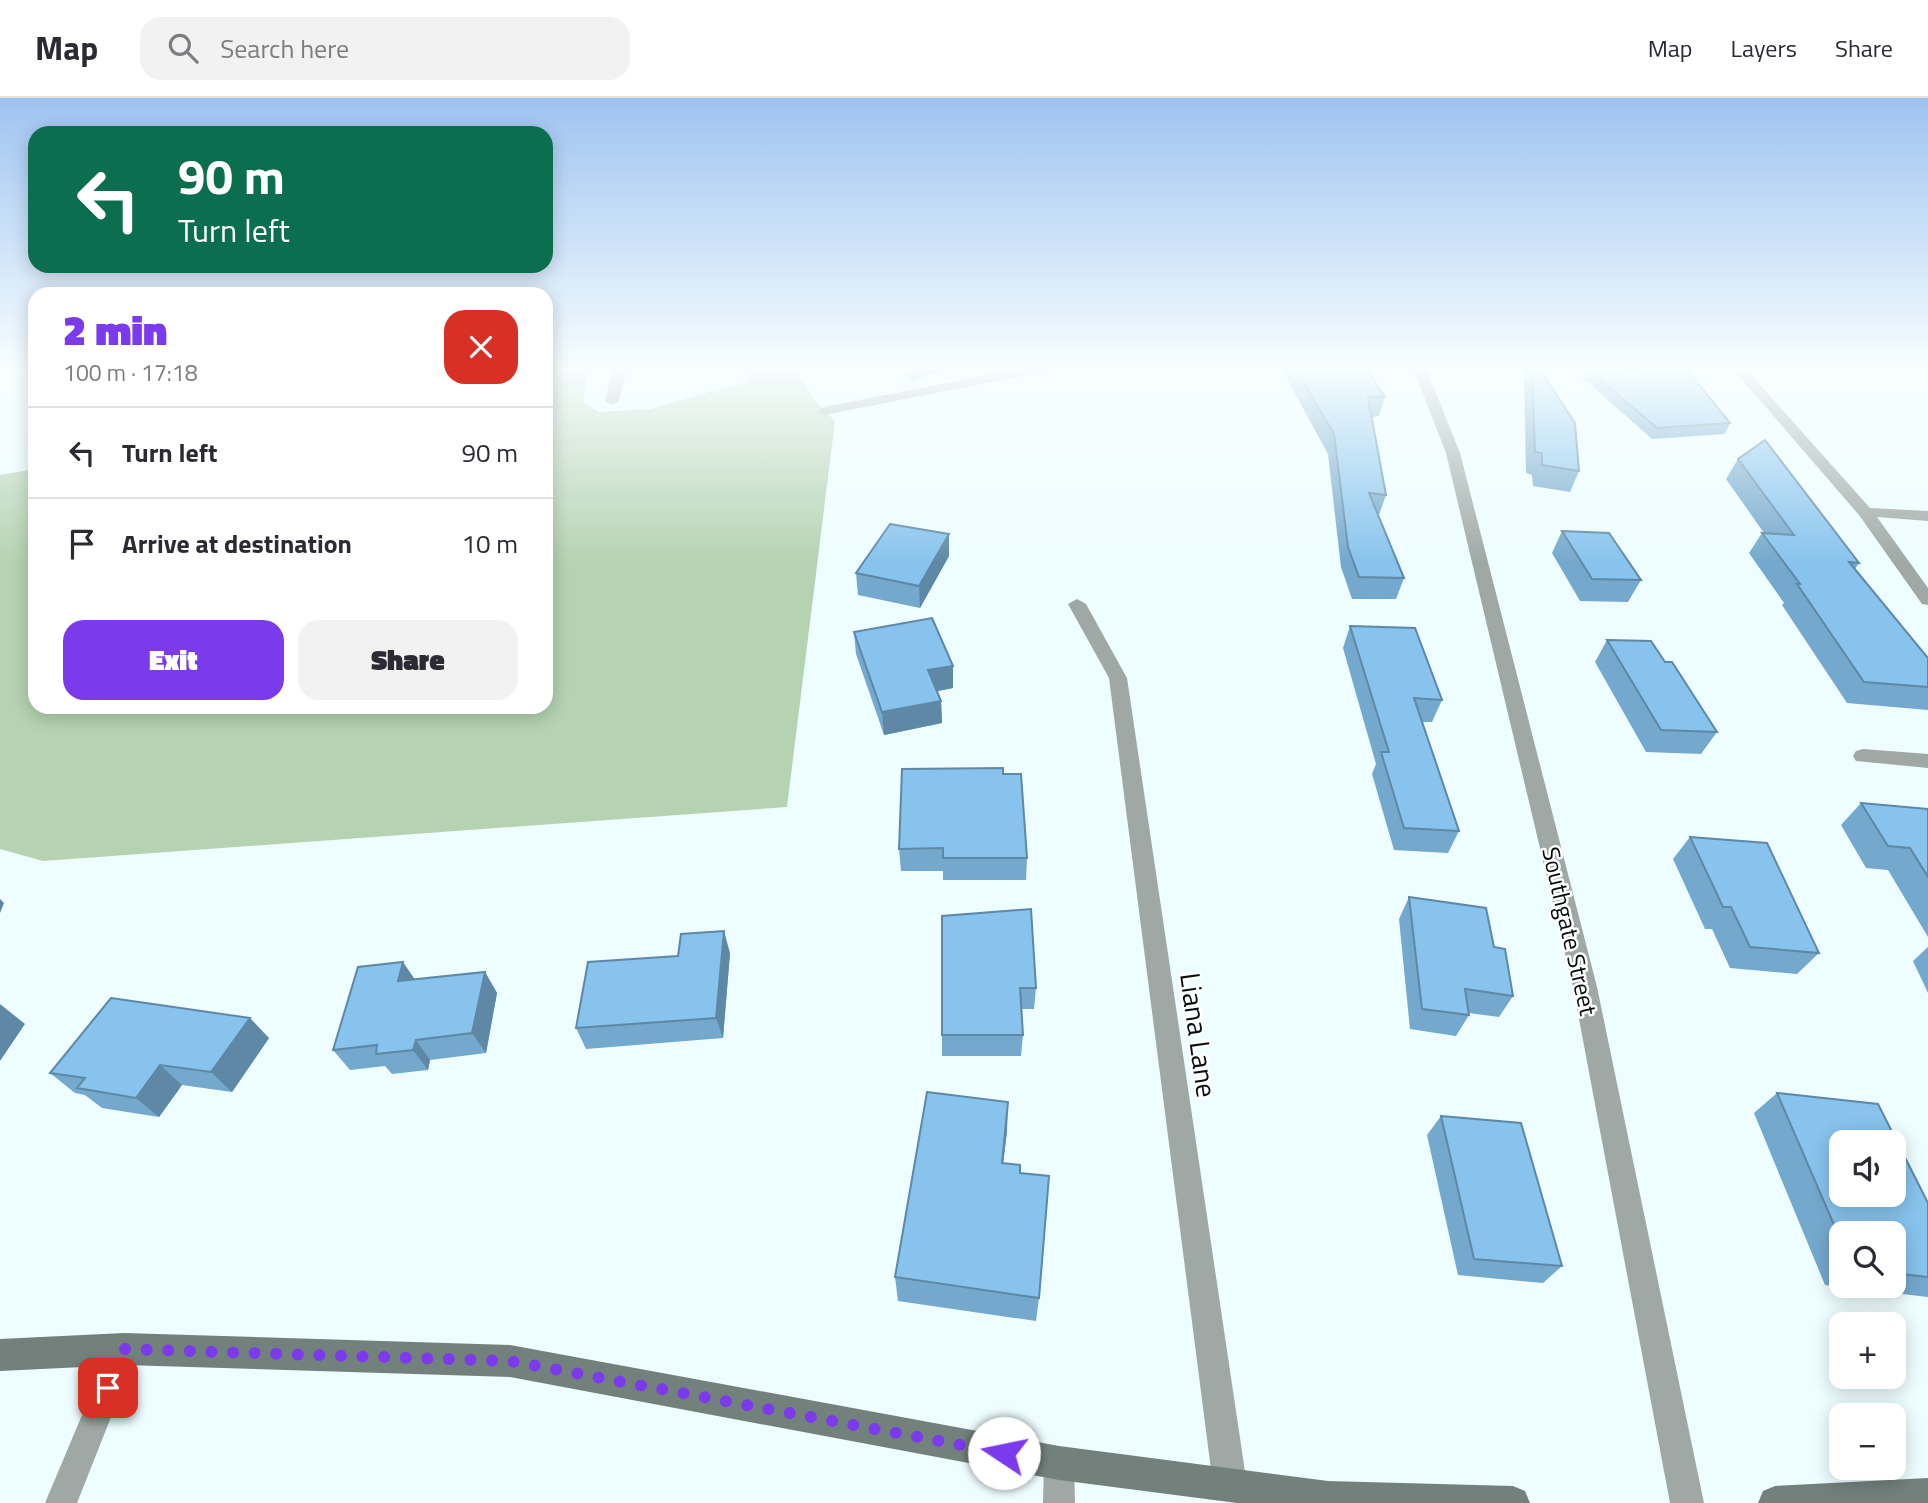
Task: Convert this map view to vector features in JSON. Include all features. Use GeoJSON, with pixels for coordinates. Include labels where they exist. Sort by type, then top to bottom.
{"type":"FeatureCollection","features":[{"type":"Feature","properties":{"kind":"main road"},"geometry":{"type":"LineString","coordinates":[[0,1355],[124,1349],[510,1361],[1059,1463],[1328,1498],[1513,1503]]}},
{"type":"Feature","properties":{"kind":"main road"},"geometry":{"type":"LineString","coordinates":[[1775,1503],[1928,1495]]}},
{"type":"Feature","properties":{"kind":"street","name":"Southgate Street"},"geometry":{"type":"LineString","coordinates":[[1445,434],[1453,453],[1585,987],[1687,1503]]}},
{"type":"Feature","properties":{"kind":"street"},"geometry":{"type":"LineString","coordinates":[[1796,434],[1865,512],[1928,600]]}},
{"type":"Feature","properties":{"kind":"street"},"geometry":{"type":"LineString","coordinates":[[1865,512],[1928,516]]}},
{"type":"Feature","properties":{"kind":"street","name":"Liana Lane"},"geometry":{"type":"LineString","coordinates":[[1077,604],[1118,678],[1230,1485]]}},
{"type":"Feature","properties":{"kind":"street"},"geometry":{"type":"LineString","coordinates":[[1863,756],[1928,761]]}},
{"type":"Feature","properties":{"kind":"lane"},"geometry":{"type":"LineString","coordinates":[[61,1503],[124,1349]]}},
{"type":"Feature","properties":{"kind":"lane"},"geometry":{"type":"LineString","coordinates":[[1059,1463],[1059,1503]]}},
{"type":"Feature","properties":{"kind":"green space"},"geometry":{"type":"Polygon","coordinates":[[[553,434],[833,434],[787,807],[43,861],[0,849],[0,475],[28,470],[28,714],[553,714],[553,434]]]}},
{"type":"Feature","properties":{"kind":"building"},"geometry":{"type":"Polygon","coordinates":[[[1334,434],[1375,434],[1386,495],[1369,493],[1404,578],[1359,577],[1348,547],[1334,434]]]}},
{"type":"Feature","properties":{"kind":"building"},"geometry":{"type":"Polygon","coordinates":[[[1534,434],[1576,434],[1579,471],[1542,465],[1542,453],[1535,452],[1534,434]]]}},
{"type":"Feature","properties":{"kind":"building"},"geometry":{"type":"Polygon","coordinates":[[[1765,440],[1859,563],[1849,562],[1928,658],[1928,687],[1864,682],[1797,584],[1800,584],[1762,533],[1794,535],[1738,459],[1765,440]]]}},
{"type":"Feature","properties":{"kind":"building"},"geometry":{"type":"Polygon","coordinates":[[[890,524],[949,534],[919,586],[856,573],[890,524]]]}},
{"type":"Feature","properties":{"kind":"building"},"geometry":{"type":"Polygon","coordinates":[[[1562,531],[1609,533],[1641,580],[1592,579],[1562,531]]]}},
{"type":"Feature","properties":{"kind":"building"},"geometry":{"type":"Polygon","coordinates":[[[932,618],[953,666],[928,670],[941,701],[882,712],[854,632],[932,618]]]}},
{"type":"Feature","properties":{"kind":"building"},"geometry":{"type":"Polygon","coordinates":[[[1350,626],[1415,628],[1442,700],[1414,698],[1459,831],[1404,828],[1381,752],[1389,752],[1350,626]]]}},
{"type":"Feature","properties":{"kind":"building"},"geometry":{"type":"Polygon","coordinates":[[[1607,640],[1651,641],[1665,662],[1672,662],[1717,732],[1661,730],[1607,640]]]}},
{"type":"Feature","properties":{"kind":"building"},"geometry":{"type":"Polygon","coordinates":[[[1003,768],[1003,774],[1021,774],[1027,858],[943,858],[943,848],[899,849],[902,769],[1003,768]]]}},
{"type":"Feature","properties":{"kind":"building"},"geometry":{"type":"Polygon","coordinates":[[[1861,803],[1928,809],[1928,877],[1910,848],[1888,846],[1861,803]]]}},
{"type":"Feature","properties":{"kind":"building"},"geometry":{"type":"Polygon","coordinates":[[[1690,837],[1767,843],[1819,953],[1750,947],[1731,907],[1723,907],[1690,837]]]}},
{"type":"Feature","properties":{"kind":"building"},"geometry":{"type":"Polygon","coordinates":[[[1409,897],[1486,908],[1494,947],[1505,949],[1513,996],[1465,989],[1469,1015],[1422,1009],[1409,897]]]}},
{"type":"Feature","properties":{"kind":"building"},"geometry":{"type":"Polygon","coordinates":[[[1031,909],[1036,988],[1020,988],[1023,1035],[942,1035],[942,916],[1031,909]]]}},
{"type":"Feature","properties":{"kind":"building"},"geometry":{"type":"Polygon","coordinates":[[[724,931],[716,1018],[576,1028],[588,962],[678,956],[681,934],[724,931]]]}},
{"type":"Feature","properties":{"kind":"building"},"geometry":{"type":"Polygon","coordinates":[[[403,962],[398,981],[485,972],[472,1033],[416,1040],[413,1050],[376,1054],[377,1045],[333,1050],[358,967],[403,962]]]}},
{"type":"Feature","properties":{"kind":"building"},"geometry":{"type":"Polygon","coordinates":[[[111,998],[250,1018],[211,1072],[160,1065],[136,1098],[77,1088],[85,1078],[50,1073],[111,998]]]}},
{"type":"Feature","properties":{"kind":"building"},"geometry":{"type":"Polygon","coordinates":[[[927,1092],[1008,1102],[1002,1163],[1020,1165],[1020,1173],[1049,1176],[1039,1298],[895,1277],[927,1092]]]}},
{"type":"Feature","properties":{"kind":"building"},"geometry":{"type":"Polygon","coordinates":[[[1777,1093],[1878,1104],[1891,1130],[1829,1130],[1829,1207],[1906,1207],[1906,1159],[1928,1203],[1928,1277],[1906,1274],[1906,1221],[1832,1221],[1777,1093]]]}},
{"type":"Feature","properties":{"kind":"building"},"geometry":{"type":"Polygon","coordinates":[[[1441,1116],[1521,1123],[1562,1266],[1474,1259],[1441,1116]]]}},
{"type":"Feature","properties":{"kind":"route"},"geometry":{"type":"LineString","coordinates":[[108,1388],[124,1349],[510,1361],[1004,1453]]}}]}
